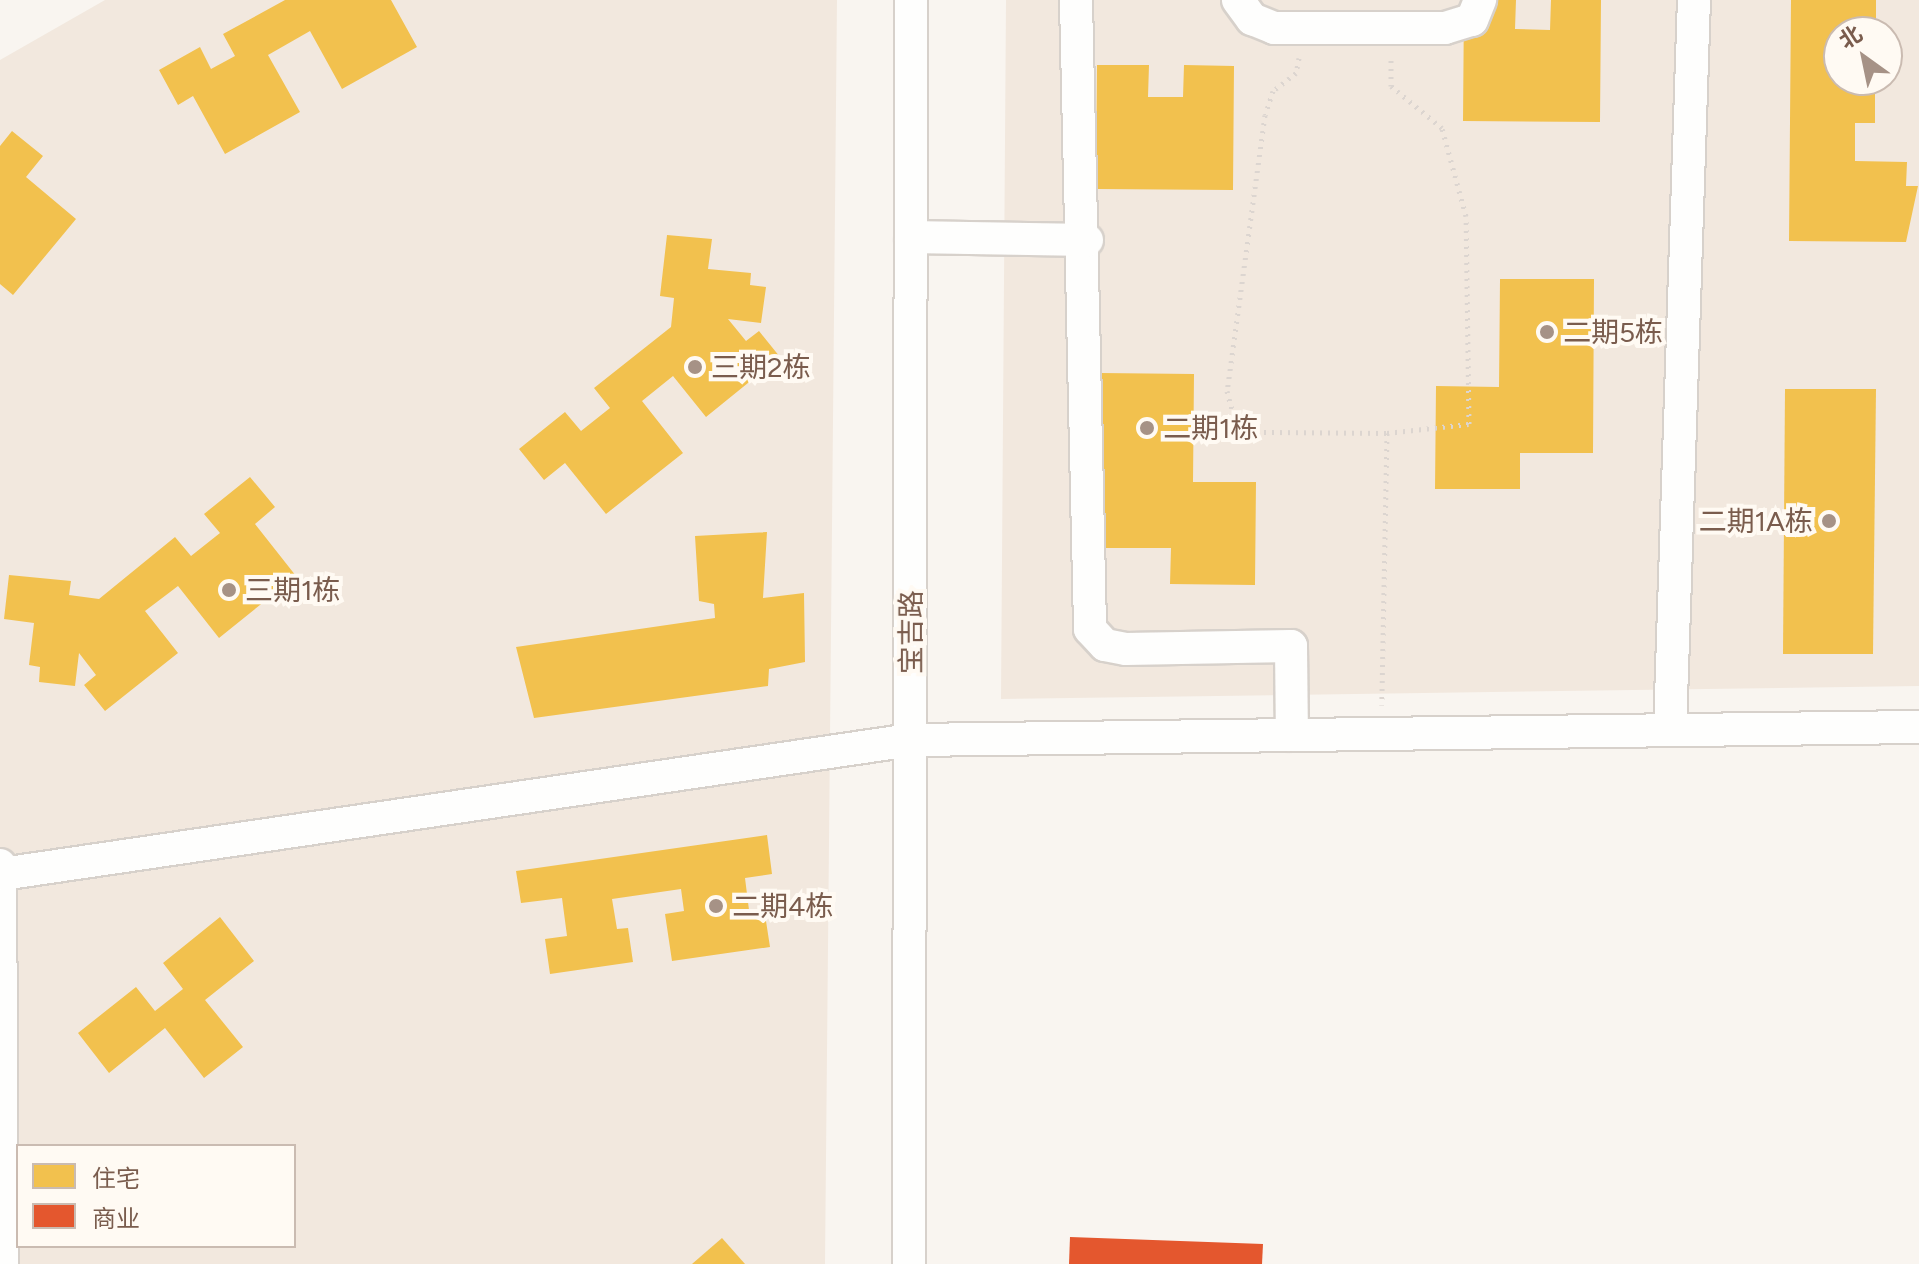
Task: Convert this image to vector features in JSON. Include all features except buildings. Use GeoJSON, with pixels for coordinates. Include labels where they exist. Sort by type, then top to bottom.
{"type":"FeatureCollection","features":[{"type":"Feature","properties":{"kind":"street","name":"宝吉路"},"geometry":{"type":"LineString","coordinates":[[909,1264],[911,0]]}},
{"type":"Feature","properties":{"kind":"street"},"geometry":{"type":"LineString","coordinates":[[1076,0],[1087,240],[1090,629],[1105,645],[1126,649],[1291,646],[1292,735]]}},
{"type":"Feature","properties":{"kind":"street"},"geometry":{"type":"LineString","coordinates":[[1238,0],[1252,19],[1304,28],[1445,28],[1472,20],[1480,0]]}},
{"type":"Feature","properties":{"kind":"street"},"geometry":{"type":"LineString","coordinates":[[1670,730],[1694,0]]}},
{"type":"Feature","properties":{"kind":"street"},"geometry":{"type":"LineString","coordinates":[[911,237],[1087,240]]}},
{"type":"Feature","properties":{"kind":"street"},"geometry":{"type":"LineString","coordinates":[[2,1264],[1,869],[911,740],[1919,727]]}},
{"type":"Feature","properties":{"kind":"path"},"geometry":{"type":"LineString","coordinates":[[1304,28],[1296,73],[1273,91],[1265,115],[1227,391],[1233,414],[1256,432],[1387,433],[1469,424],[1466,216],[1442,128],[1391,86],[1391,28]]}},
{"type":"Feature","properties":{"kind":"path"},"geometry":{"type":"LineString","coordinates":[[1381,734],[1387,433]]}},
{"type":"Feature","properties":{"kind":"shaded area"},"geometry":{"type":"Polygon","coordinates":[[[105,0],[837,0],[825,1264],[0,1264],[0,60],[105,0]]]}},
{"type":"Feature","properties":{"kind":"shaded area"},"geometry":{"type":"Polygon","coordinates":[[[1006,0],[1919,0],[1919,686],[1001,699],[1006,0]]]}},
{"type":"Feature","properties":{"kind":"place","name":"二期5栋"},"geometry":{"type":"Point","coordinates":[1547,332]}},
{"type":"Feature","properties":{"kind":"place","name":"三期2栋"},"geometry":{"type":"Point","coordinates":[695,367]}},
{"type":"Feature","properties":{"kind":"place","name":"二期1栋"},"geometry":{"type":"Point","coordinates":[1147,428]}},
{"type":"Feature","properties":{"kind":"place","name":"二期1A栋"},"geometry":{"type":"Point","coordinates":[1829,521]}},
{"type":"Feature","properties":{"kind":"place","name":"三期1栋"},"geometry":{"type":"Point","coordinates":[229,590]}},
{"type":"Feature","properties":{"kind":"place","name":"二期4栋"},"geometry":{"type":"Point","coordinates":[716,906]}}]}
